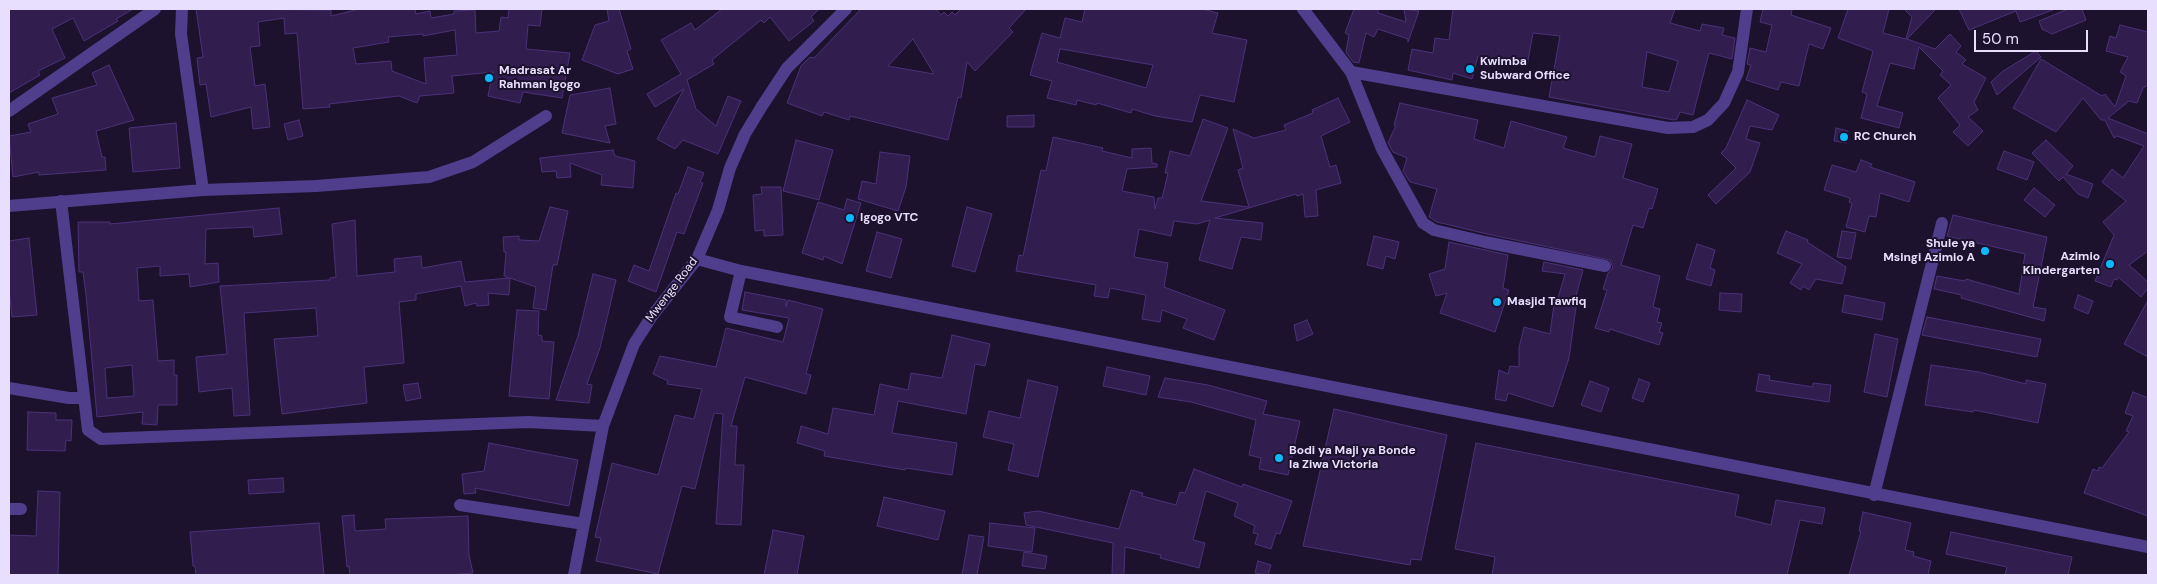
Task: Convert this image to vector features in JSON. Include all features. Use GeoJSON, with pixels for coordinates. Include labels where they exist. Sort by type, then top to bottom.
{"type":"FeatureCollection","features":[{"type":"Feature","properties":{"kind":"street"},"geometry":{"type":"LineString","coordinates":[[9,112],[155,9]]}},
{"type":"Feature","properties":{"kind":"street"},"geometry":{"type":"LineString","coordinates":[[182,9],[182,34],[203,190]]}},
{"type":"Feature","properties":{"kind":"street","name":"Mwenge Road"},"geometry":{"type":"LineString","coordinates":[[574,575],[603,426],[634,344],[652,316],[697,259],[718,210],[730,168],[745,134],[787,68],[846,9]]}},
{"type":"Feature","properties":{"kind":"street"},"geometry":{"type":"LineString","coordinates":[[1303,9],[1351,72],[1382,149],[1423,223],[1434,230],[1605,266]]}},
{"type":"Feature","properties":{"kind":"street"},"geometry":{"type":"LineString","coordinates":[[1351,72],[1668,128],[1693,127],[1708,120],[1724,103],[1738,72],[1747,9]]}},
{"type":"Feature","properties":{"kind":"street"},"geometry":{"type":"LineString","coordinates":[[9,206],[203,190],[325,185],[429,177],[473,162],[546,116]]}},
{"type":"Feature","properties":{"kind":"street"},"geometry":{"type":"LineString","coordinates":[[60,201],[88,430],[101,439],[528,422],[603,426]]}},
{"type":"Feature","properties":{"kind":"street"},"geometry":{"type":"LineString","coordinates":[[1874,495],[1942,223]]}},
{"type":"Feature","properties":{"kind":"street"},"geometry":{"type":"LineString","coordinates":[[697,259],[741,271],[1874,495],[2148,547]]}},
{"type":"Feature","properties":{"kind":"street"},"geometry":{"type":"LineString","coordinates":[[741,271],[730,317],[777,327]]}},
{"type":"Feature","properties":{"kind":"street"},"geometry":{"type":"LineString","coordinates":[[9,388],[69,398],[83,398]]}},
{"type":"Feature","properties":{"kind":"street"},"geometry":{"type":"LineString","coordinates":[[460,505],[584,524]]}},
{"type":"Feature","properties":{"kind":"building"},"geometry":{"type":"Polygon","coordinates":[[[9,9],[133,9],[116,19],[118,21],[84,41],[73,18],[52,29],[65,58],[38,71],[40,75],[9,93],[9,9]]]}},
{"type":"Feature","properties":{"kind":"building"},"geometry":{"type":"Polygon","coordinates":[[[196,9],[331,10],[331,16],[359,9],[415,9],[416,14],[430,11],[431,18],[454,14],[454,11],[475,10],[476,33],[499,31],[501,17],[508,18],[509,9],[542,9],[540,26],[528,25],[526,49],[570,53],[562,98],[523,92],[520,103],[488,96],[493,72],[452,76],[454,93],[420,96],[417,103],[399,96],[329,104],[330,107],[303,109],[297,33],[285,34],[284,18],[258,22],[260,46],[250,47],[255,86],[265,84],[270,127],[253,129],[251,107],[211,117],[206,84],[200,85],[197,58],[203,57],[196,9]],[[455,30],[423,36],[423,34],[388,37],[389,42],[353,48],[356,64],[391,61],[392,71],[426,84],[424,58],[457,55],[455,30]]]}},
{"type":"Feature","properties":{"kind":"building"},"geometry":{"type":"Polygon","coordinates":[[[607,9],[619,9],[631,49],[627,51],[633,69],[618,74],[582,60],[595,25],[609,21],[607,9]]]}},
{"type":"Feature","properties":{"kind":"building"},"geometry":{"type":"Polygon","coordinates":[[[722,9],[819,9],[811,17],[814,21],[789,41],[770,17],[764,23],[761,20],[712,60],[714,64],[687,80],[696,109],[716,126],[728,96],[741,101],[718,154],[683,140],[675,149],[657,139],[684,89],[655,107],[647,94],[681,74],[661,40],[691,23],[695,30],[722,9]]]}},
{"type":"Feature","properties":{"kind":"building"},"geometry":{"type":"Polygon","coordinates":[[[861,9],[936,9],[941,15],[944,12],[948,16],[952,12],[955,15],[961,9],[1026,9],[1009,28],[1013,32],[975,71],[967,62],[961,98],[958,97],[948,140],[850,116],[849,120],[824,112],[822,116],[787,103],[801,66],[810,57],[814,58],[861,9]],[[913,39],[888,66],[934,74],[913,39]]]}},
{"type":"Feature","properties":{"kind":"building"},"geometry":{"type":"Polygon","coordinates":[[[1085,9],[1202,9],[1218,13],[1212,33],[1247,40],[1234,102],[1200,95],[1192,122],[1155,116],[1132,109],[1131,113],[1097,103],[1096,105],[1077,100],[1076,105],[1047,98],[1052,81],[1030,75],[1042,33],[1060,38],[1065,18],[1082,22],[1085,9]],[[1060,49],[1057,62],[1146,88],[1153,65],[1060,49]]]}},
{"type":"Feature","properties":{"kind":"building"},"geometry":{"type":"Polygon","coordinates":[[[1354,9],[1378,9],[1378,13],[1406,22],[1404,9],[1419,11],[1408,42],[1408,39],[1378,29],[1374,37],[1366,33],[1359,63],[1353,62],[1346,52],[1349,35],[1345,33],[1354,9]]]}},
{"type":"Feature","properties":{"kind":"building"},"geometry":{"type":"Polygon","coordinates":[[[1453,9],[1675,9],[1670,23],[1700,31],[1702,24],[1724,28],[1722,35],[1735,38],[1732,59],[1709,53],[1693,115],[1680,112],[1677,119],[1674,120],[1549,97],[1560,36],[1533,33],[1527,66],[1478,56],[1472,79],[1453,73],[1452,80],[1408,70],[1412,49],[1433,53],[1435,38],[1449,40],[1453,9]],[[1647,52],[1642,87],[1669,92],[1678,61],[1647,52]]]}},
{"type":"Feature","properties":{"kind":"building"},"geometry":{"type":"Polygon","coordinates":[[[1763,9],[1792,9],[1791,15],[1831,28],[1823,49],[1809,44],[1799,86],[1781,82],[1778,90],[1746,80],[1751,65],[1747,64],[1750,48],[1766,52],[1772,25],[1760,22],[1763,9]]]}},
{"type":"Feature","properties":{"kind":"building"},"geometry":{"type":"Polygon","coordinates":[[[1848,9],[1889,9],[1883,33],[1906,39],[1912,17],[1904,9],[1936,9],[1907,39],[1935,49],[1950,34],[1961,46],[1956,52],[1966,60],[1962,64],[1986,78],[1974,102],[1978,110],[1968,117],[1983,131],[1968,146],[1953,132],[1960,125],[1938,98],[1951,85],[1940,75],[1943,71],[1919,47],[1914,69],[1890,63],[1877,106],[1903,113],[1899,128],[1861,118],[1867,94],[1862,92],[1873,51],[1838,38],[1848,9]]]}},
{"type":"Feature","properties":{"kind":"building"},"geometry":{"type":"Polygon","coordinates":[[[1959,9],[2053,10],[2020,22],[2016,11],[1969,30],[1959,9]]]}},
{"type":"Feature","properties":{"kind":"building"},"geometry":{"type":"Polygon","coordinates":[[[2068,9],[2082,9],[2086,20],[2052,34],[2042,29],[2039,21],[2068,9]]]}},
{"type":"Feature","properties":{"kind":"building"},"geometry":{"type":"Polygon","coordinates":[[[2120,25],[2148,32],[2148,85],[2143,88],[2137,103],[2129,101],[2108,118],[2148,134],[2148,251],[2129,265],[2148,282],[2148,288],[2141,297],[2118,277],[2117,280],[2114,279],[2111,287],[2095,281],[2114,235],[2103,222],[2126,201],[2102,182],[2112,169],[2123,178],[2144,146],[2117,136],[2114,138],[2105,120],[2101,120],[2083,98],[2056,132],[2013,108],[2041,59],[2102,96],[2105,94],[2115,107],[2126,76],[2120,72],[2128,57],[2106,51],[2110,36],[2116,38],[2120,25]]]}},
{"type":"Feature","properties":{"kind":"building"},"geometry":{"type":"Polygon","coordinates":[[[2036,51],[2041,57],[1997,95],[1991,82],[2003,71],[2036,51]]]}},
{"type":"Feature","properties":{"kind":"building"},"geometry":{"type":"Polygon","coordinates":[[[109,65],[134,120],[96,131],[102,157],[105,157],[106,170],[39,175],[39,172],[13,177],[9,136],[31,132],[28,124],[58,114],[52,98],[97,85],[92,73],[109,65]]]}},
{"type":"Feature","properties":{"kind":"building"},"geometry":{"type":"Polygon","coordinates":[[[610,88],[616,124],[605,126],[610,143],[562,133],[570,95],[610,88]]]}},
{"type":"Feature","properties":{"kind":"building"},"geometry":{"type":"Polygon","coordinates":[[[1338,98],[1350,122],[1321,136],[1330,167],[1336,165],[1341,183],[1316,190],[1318,216],[1305,217],[1303,194],[1297,196],[1296,194],[1215,218],[1263,223],[1261,240],[1241,237],[1232,269],[1199,260],[1210,220],[1197,224],[1174,221],[1171,236],[1139,229],[1134,257],[1168,263],[1164,287],[1225,310],[1214,340],[1183,328],[1187,319],[1162,310],[1160,322],[1142,319],[1146,295],[1110,288],[1108,298],[1094,296],[1096,285],[1016,271],[1019,255],[1023,256],[1041,170],[1046,171],[1053,137],[1103,148],[1102,151],[1132,158],[1132,149],[1151,148],[1152,163],[1157,164],[1157,167],[1127,169],[1122,191],[1154,197],[1155,209],[1158,198],[1162,198],[1168,173],[1165,173],[1170,151],[1190,156],[1203,119],[1228,128],[1201,201],[1249,207],[1238,170],[1243,168],[1233,129],[1254,138],[1286,130],[1284,125],[1313,113],[1312,110],[1338,98]]]}},
{"type":"Feature","properties":{"kind":"building"},"geometry":{"type":"Polygon","coordinates":[[[1747,100],[1779,115],[1772,130],[1750,126],[1746,139],[1760,143],[1750,172],[1716,204],[1708,195],[1736,168],[1721,153],[1726,148],[1747,100]]]}},
{"type":"Feature","properties":{"kind":"building"},"geometry":{"type":"Polygon","coordinates":[[[1400,103],[1478,120],[1474,139],[1504,148],[1511,121],[1567,137],[1563,148],[1595,157],[1600,136],[1632,144],[1623,178],[1658,189],[1652,209],[1649,208],[1643,228],[1633,225],[1621,265],[1660,276],[1653,307],[1660,309],[1657,322],[1662,323],[1659,332],[1663,333],[1659,345],[1610,329],[1609,332],[1595,328],[1607,290],[1603,289],[1608,273],[1613,268],[1610,260],[1487,234],[1437,222],[1429,217],[1437,189],[1410,182],[1403,171],[1407,158],[1393,152],[1388,143],[1396,125],[1394,125],[1400,103]]]}},
{"type":"Feature","properties":{"kind":"building"},"geometry":{"type":"Polygon","coordinates":[[[1034,115],[1034,127],[1007,127],[1007,116],[1034,115]]]}},
{"type":"Feature","properties":{"kind":"building"},"geometry":{"type":"Polygon","coordinates":[[[299,120],[303,136],[288,140],[284,124],[299,120]]]}},
{"type":"Feature","properties":{"kind":"building"},"geometry":{"type":"Polygon","coordinates":[[[176,123],[180,168],[133,172],[129,128],[176,123]]]}},
{"type":"Feature","properties":{"kind":"building"},"geometry":{"type":"Polygon","coordinates":[[[1836,128],[1848,131],[1846,143],[1834,141],[1836,128]]]}},
{"type":"Feature","properties":{"kind":"building"},"geometry":{"type":"Polygon","coordinates":[[[796,140],[833,150],[819,200],[783,191],[796,140]]]}},
{"type":"Feature","properties":{"kind":"building"},"geometry":{"type":"Polygon","coordinates":[[[2046,140],[2073,166],[2066,174],[2093,184],[2088,198],[2078,194],[2063,177],[2059,181],[2032,153],[2046,140]]]}},
{"type":"Feature","properties":{"kind":"building"},"geometry":{"type":"Polygon","coordinates":[[[613,150],[615,156],[635,161],[633,188],[601,185],[602,175],[570,163],[571,177],[557,178],[556,171],[542,172],[540,158],[613,150]]]}},
{"type":"Feature","properties":{"kind":"building"},"geometry":{"type":"Polygon","coordinates":[[[2004,151],[2034,162],[2027,180],[1997,169],[2004,151]]]}},
{"type":"Feature","properties":{"kind":"building"},"geometry":{"type":"Polygon","coordinates":[[[880,152],[910,156],[906,187],[898,211],[858,199],[862,181],[876,184],[880,152]]]}},
{"type":"Feature","properties":{"kind":"building"},"geometry":{"type":"Polygon","coordinates":[[[1861,160],[1872,164],[1870,167],[1915,182],[1909,202],[1880,193],[1876,217],[1869,216],[1865,232],[1846,227],[1852,203],[1849,202],[1850,198],[1824,190],[1832,165],[1856,172],[1861,160]]]}},
{"type":"Feature","properties":{"kind":"building"},"geometry":{"type":"Polygon","coordinates":[[[688,167],[704,173],[700,182],[703,183],[684,234],[677,232],[656,292],[628,281],[634,265],[649,271],[676,193],[678,194],[688,167]]]}},
{"type":"Feature","properties":{"kind":"building"},"geometry":{"type":"Polygon","coordinates":[[[761,187],[781,187],[783,235],[764,236],[764,230],[755,231],[753,195],[762,194],[761,187]]]}},
{"type":"Feature","properties":{"kind":"building"},"geometry":{"type":"Polygon","coordinates":[[[2034,188],[2055,205],[2045,217],[2024,200],[2034,188]]]}},
{"type":"Feature","properties":{"kind":"building"},"geometry":{"type":"Polygon","coordinates":[[[847,199],[861,203],[842,264],[824,256],[823,260],[802,253],[818,202],[844,210],[847,199]]]}},
{"type":"Feature","properties":{"kind":"building"},"geometry":{"type":"Polygon","coordinates":[[[550,207],[568,211],[557,265],[553,265],[546,310],[533,308],[536,287],[510,278],[509,295],[488,293],[489,305],[477,306],[476,303],[465,306],[461,286],[416,294],[416,300],[399,302],[404,363],[364,367],[367,403],[282,414],[274,339],[318,336],[316,308],[244,313],[250,415],[234,416],[232,388],[199,392],[196,357],[227,354],[220,286],[330,280],[330,278],[336,277],[332,224],[355,220],[357,276],[395,272],[394,259],[421,256],[422,268],[461,261],[465,282],[509,278],[504,276],[506,252],[504,252],[503,237],[519,236],[519,240],[539,241],[550,207]]]}},
{"type":"Feature","properties":{"kind":"building"},"geometry":{"type":"Polygon","coordinates":[[[967,207],[992,214],[975,272],[952,266],[967,207]]]}},
{"type":"Feature","properties":{"kind":"building"},"geometry":{"type":"Polygon","coordinates":[[[279,208],[282,234],[254,237],[253,227],[206,229],[205,264],[218,263],[219,282],[190,287],[189,274],[160,276],[160,266],[137,268],[139,301],[153,300],[158,361],[174,360],[174,375],[177,375],[177,405],[158,405],[157,425],[142,424],[143,412],[97,417],[86,294],[83,272],[79,272],[78,222],[110,222],[110,224],[279,208]],[[132,365],[105,368],[107,398],[134,396],[132,365]]]}},
{"type":"Feature","properties":{"kind":"building"},"geometry":{"type":"Polygon","coordinates":[[[1953,215],[2047,237],[2033,307],[2046,309],[2044,321],[1961,298],[1962,295],[1934,289],[1937,276],[1965,281],[1966,279],[2019,294],[2025,254],[1947,236],[1953,215]]]}},
{"type":"Feature","properties":{"kind":"building"},"geometry":{"type":"Polygon","coordinates":[[[1786,231],[1808,240],[1807,242],[1846,267],[1842,284],[1816,279],[1809,290],[1803,286],[1801,290],[1790,283],[1802,264],[1777,253],[1786,231]]]}},
{"type":"Feature","properties":{"kind":"building"},"geometry":{"type":"Polygon","coordinates":[[[1842,231],[1856,233],[1851,259],[1837,257],[1842,231]]]}},
{"type":"Feature","properties":{"kind":"building"},"geometry":{"type":"Polygon","coordinates":[[[877,232],[902,239],[891,278],[866,271],[877,232]]]}},
{"type":"Feature","properties":{"kind":"building"},"geometry":{"type":"Polygon","coordinates":[[[1374,236],[1399,242],[1395,259],[1386,256],[1383,269],[1367,265],[1374,236]]]}},
{"type":"Feature","properties":{"kind":"building"},"geometry":{"type":"Polygon","coordinates":[[[29,238],[37,315],[12,317],[9,289],[9,241],[29,238]]]}},
{"type":"Feature","properties":{"kind":"building"},"geometry":{"type":"Polygon","coordinates":[[[1449,242],[1508,255],[1503,288],[1509,290],[1495,332],[1440,313],[1447,293],[1436,296],[1429,274],[1445,269],[1449,242]]]}},
{"type":"Feature","properties":{"kind":"building"},"geometry":{"type":"Polygon","coordinates":[[[1697,244],[1715,250],[1710,268],[1715,270],[1711,286],[1686,279],[1697,244]]]}},
{"type":"Feature","properties":{"kind":"building"},"geometry":{"type":"Polygon","coordinates":[[[1544,262],[1583,270],[1575,300],[1577,300],[1569,358],[1553,407],[1508,393],[1506,401],[1495,399],[1499,370],[1508,374],[1510,366],[1519,367],[1519,348],[1524,327],[1550,334],[1555,297],[1558,298],[1565,274],[1542,271],[1544,262]]]}},
{"type":"Feature","properties":{"kind":"building"},"geometry":{"type":"Polygon","coordinates":[[[593,274],[616,280],[600,348],[587,384],[592,385],[589,403],[556,400],[578,336],[593,274]]]}},
{"type":"Feature","properties":{"kind":"building"},"geometry":{"type":"Polygon","coordinates":[[[745,292],[786,300],[786,307],[788,300],[823,309],[806,374],[811,375],[806,394],[745,377],[731,426],[737,426],[735,465],[744,465],[741,525],[716,524],[723,414],[714,413],[695,489],[682,486],[658,574],[596,561],[601,538],[595,537],[612,463],[658,475],[675,415],[694,419],[702,389],[667,384],[668,381],[653,374],[660,356],[716,367],[726,328],[783,342],[789,318],[742,310],[745,292]]]}},
{"type":"Feature","properties":{"kind":"building"},"geometry":{"type":"Polygon","coordinates":[[[1720,293],[1742,294],[1741,312],[1719,310],[1720,293]]]}},
{"type":"Feature","properties":{"kind":"building"},"geometry":{"type":"Polygon","coordinates":[[[1845,295],[1885,303],[1882,320],[1842,312],[1845,295]]]}},
{"type":"Feature","properties":{"kind":"building"},"geometry":{"type":"Polygon","coordinates":[[[2078,295],[2093,301],[2088,314],[2074,308],[2078,295]]]}},
{"type":"Feature","properties":{"kind":"building"},"geometry":{"type":"Polygon","coordinates":[[[2148,300],[2148,357],[2124,344],[2148,300]]]}},
{"type":"Feature","properties":{"kind":"building"},"geometry":{"type":"Polygon","coordinates":[[[517,310],[539,311],[538,335],[542,336],[542,341],[554,342],[549,399],[509,396],[517,310]]]}},
{"type":"Feature","properties":{"kind":"building"},"geometry":{"type":"Polygon","coordinates":[[[1927,317],[2041,339],[2037,357],[1922,335],[1927,317]]]}},
{"type":"Feature","properties":{"kind":"building"},"geometry":{"type":"Polygon","coordinates":[[[1307,320],[1313,334],[1297,341],[1294,325],[1307,320]]]}},
{"type":"Feature","properties":{"kind":"building"},"geometry":{"type":"Polygon","coordinates":[[[1875,334],[1898,339],[1887,397],[1864,392],[1875,334]]]}},
{"type":"Feature","properties":{"kind":"building"},"geometry":{"type":"Polygon","coordinates":[[[952,335],[990,344],[985,366],[975,364],[966,414],[898,401],[892,433],[957,443],[952,475],[906,468],[905,470],[824,456],[825,451],[797,443],[801,426],[828,434],[833,408],[874,415],[880,384],[908,390],[911,373],[942,378],[952,335]]]}},
{"type":"Feature","properties":{"kind":"building"},"geometry":{"type":"Polygon","coordinates":[[[1931,365],[1979,372],[2026,384],[2026,380],[2046,384],[2038,423],[1974,410],[1973,412],[1925,405],[1931,365]]]}},
{"type":"Feature","properties":{"kind":"building"},"geometry":{"type":"Polygon","coordinates":[[[1107,367],[1150,376],[1146,395],[1103,386],[1107,367]]]}},
{"type":"Feature","properties":{"kind":"building"},"geometry":{"type":"Polygon","coordinates":[[[1759,374],[1770,376],[1769,380],[1813,387],[1813,383],[1831,385],[1829,402],[1756,391],[1759,374]]]}},
{"type":"Feature","properties":{"kind":"building"},"geometry":{"type":"Polygon","coordinates":[[[1165,378],[1208,385],[1267,401],[1263,414],[1300,421],[1288,475],[1259,469],[1261,458],[1249,455],[1256,420],[1191,402],[1158,397],[1165,378]]]}},
{"type":"Feature","properties":{"kind":"building"},"geometry":{"type":"Polygon","coordinates":[[[1639,379],[1650,383],[1643,402],[1632,398],[1639,379]]]}},
{"type":"Feature","properties":{"kind":"building"},"geometry":{"type":"Polygon","coordinates":[[[1028,380],[1058,387],[1038,477],[1008,470],[1014,444],[983,437],[989,411],[1020,418],[1028,380]]]}},
{"type":"Feature","properties":{"kind":"building"},"geometry":{"type":"Polygon","coordinates":[[[1590,381],[1609,388],[1601,412],[1581,405],[1590,381]]]}},
{"type":"Feature","properties":{"kind":"building"},"geometry":{"type":"Polygon","coordinates":[[[418,383],[421,398],[406,401],[403,385],[418,383]]]}},
{"type":"Feature","properties":{"kind":"building"},"geometry":{"type":"Polygon","coordinates":[[[2133,392],[2148,398],[2148,516],[2084,493],[2093,469],[2098,471],[2099,467],[2102,468],[2129,432],[2126,431],[2133,416],[2125,413],[2133,392]]]}},
{"type":"Feature","properties":{"kind":"building"},"geometry":{"type":"Polygon","coordinates":[[[1334,409],[1447,435],[1421,560],[1411,559],[1410,565],[1303,546],[1334,409]]]}},
{"type":"Feature","properties":{"kind":"building"},"geometry":{"type":"Polygon","coordinates":[[[28,412],[56,413],[56,420],[72,420],[71,441],[66,440],[65,451],[27,450],[28,412]]]}},
{"type":"Feature","properties":{"kind":"building"},"geometry":{"type":"Polygon","coordinates":[[[489,443],[578,460],[569,506],[475,488],[476,493],[464,494],[462,474],[484,471],[489,443]]]}},
{"type":"Feature","properties":{"kind":"building"},"geometry":{"type":"Polygon","coordinates":[[[1476,443],[1739,495],[1735,516],[1771,525],[1776,500],[1825,508],[1822,524],[1800,520],[1787,575],[1492,575],[1495,557],[1455,549],[1476,443]]]}},
{"type":"Feature","properties":{"kind":"building"},"geometry":{"type":"Polygon","coordinates":[[[1194,469],[1242,487],[1243,484],[1292,501],[1280,534],[1276,533],[1271,549],[1255,544],[1258,534],[1253,533],[1255,526],[1234,516],[1238,503],[1206,491],[1193,540],[1205,543],[1199,568],[1160,558],[1161,555],[1125,547],[1124,575],[1112,575],[1113,543],[1026,525],[1024,513],[1038,511],[1119,529],[1131,490],[1143,493],[1142,496],[1176,505],[1180,492],[1185,493],[1194,469]]]}},
{"type":"Feature","properties":{"kind":"building"},"geometry":{"type":"Polygon","coordinates":[[[283,478],[284,492],[249,494],[248,480],[283,478]]]}},
{"type":"Feature","properties":{"kind":"building"},"geometry":{"type":"Polygon","coordinates":[[[38,491],[60,492],[58,575],[9,575],[9,535],[36,536],[38,491]]]}},
{"type":"Feature","properties":{"kind":"building"},"geometry":{"type":"Polygon","coordinates":[[[884,497],[945,511],[938,540],[877,526],[884,497]]]}},
{"type":"Feature","properties":{"kind":"building"},"geometry":{"type":"Polygon","coordinates":[[[1863,512],[1911,523],[1905,550],[1914,552],[1913,556],[1931,561],[1928,575],[1849,575],[1861,531],[1859,531],[1863,512]]]}},
{"type":"Feature","properties":{"kind":"building"},"geometry":{"type":"Polygon","coordinates":[[[354,515],[355,531],[386,529],[385,519],[468,516],[469,555],[473,573],[450,575],[350,575],[349,566],[347,567],[342,516],[354,515]]]}},
{"type":"Feature","properties":{"kind":"building"},"geometry":{"type":"Polygon","coordinates":[[[319,523],[324,575],[196,575],[195,566],[193,566],[190,532],[319,523]]]}},
{"type":"Feature","properties":{"kind":"building"},"geometry":{"type":"Polygon","coordinates":[[[990,523],[1035,528],[1032,552],[988,546],[990,523]]]}},
{"type":"Feature","properties":{"kind":"building"},"geometry":{"type":"Polygon","coordinates":[[[773,530],[804,536],[797,575],[764,575],[773,530]]]}},
{"type":"Feature","properties":{"kind":"building"},"geometry":{"type":"Polygon","coordinates":[[[1951,532],[2072,557],[2068,575],[2005,575],[2007,567],[1946,554],[1951,532]]]}},
{"type":"Feature","properties":{"kind":"building"},"geometry":{"type":"Polygon","coordinates":[[[969,535],[984,537],[977,575],[962,575],[969,535]]]}},
{"type":"Feature","properties":{"kind":"building"},"geometry":{"type":"Polygon","coordinates":[[[1024,552],[1047,556],[1045,569],[1022,566],[1024,552]]]}},
{"type":"Feature","properties":{"kind":"building"},"geometry":{"type":"Polygon","coordinates":[[[1258,561],[1271,565],[1268,575],[1255,573],[1258,561]]]}},
{"type":"Feature","properties":{"kind":"place","name":"Kwimba Subward Office"},"geometry":{"type":"Point","coordinates":[1470,69]}},
{"type":"Feature","properties":{"kind":"place","name":"Madrasat Ar Rahman Igogo"},"geometry":{"type":"Point","coordinates":[489,78]}},
{"type":"Feature","properties":{"kind":"place","name":"RC Church"},"geometry":{"type":"Point","coordinates":[1844,137]}},
{"type":"Feature","properties":{"kind":"place","name":"Igogo VTC"},"geometry":{"type":"Point","coordinates":[850,218]}},
{"type":"Feature","properties":{"kind":"place","name":"Shule ya Msingi Azimio A"},"geometry":{"type":"Point","coordinates":[1985,251]}},
{"type":"Feature","properties":{"kind":"place","name":"Azimio Kindergarten"},"geometry":{"type":"Point","coordinates":[2110,264]}},
{"type":"Feature","properties":{"kind":"place","name":"Masjid Tawfiq"},"geometry":{"type":"Point","coordinates":[1497,302]}},
{"type":"Feature","properties":{"kind":"place","name":"Bodi ya Maji ya Bonde la Ziwa Victoria"},"geometry":{"type":"Point","coordinates":[1279,458]}}]}
